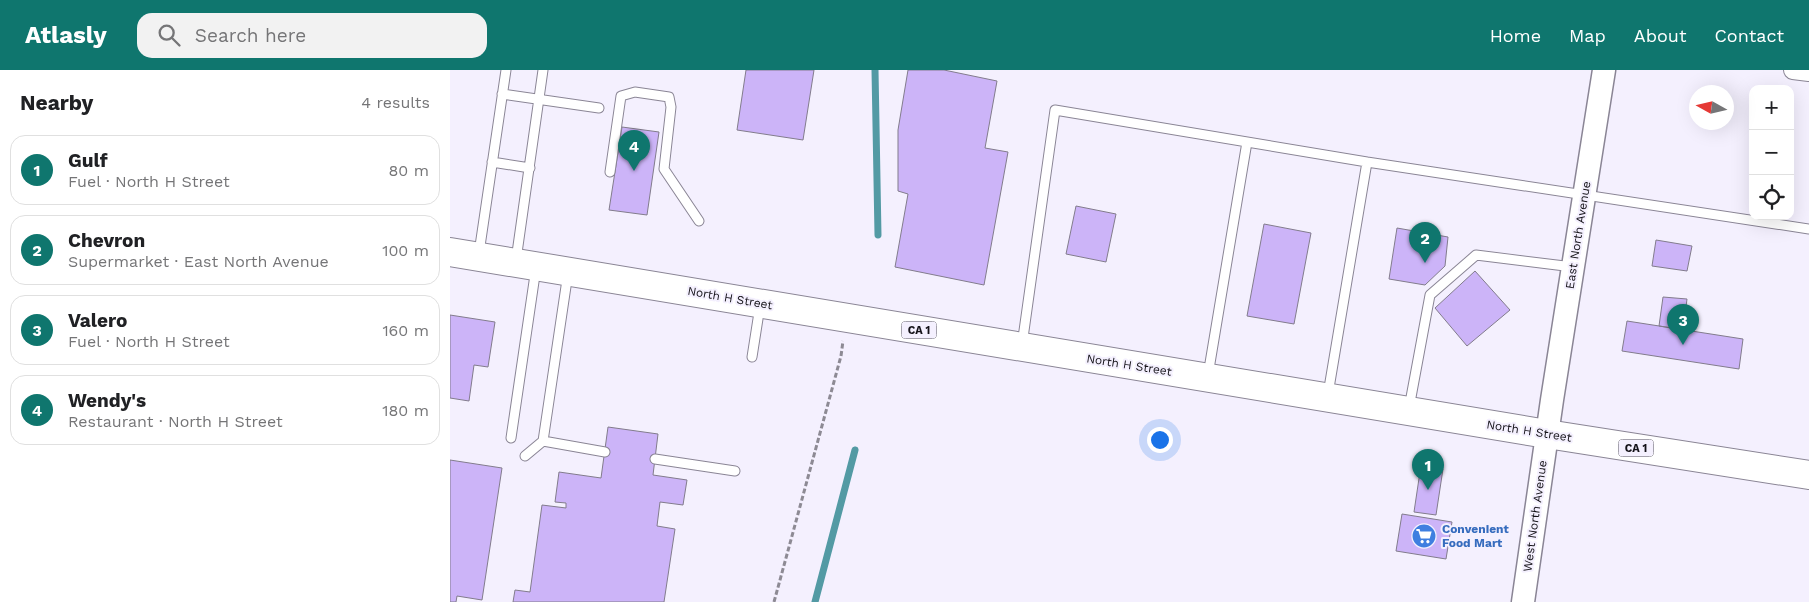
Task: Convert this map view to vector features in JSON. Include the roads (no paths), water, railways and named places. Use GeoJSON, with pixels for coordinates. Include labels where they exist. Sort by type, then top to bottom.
{"type":"FeatureCollection","features":[{"type":"Feature","properties":{"kind":"highway","name":"North H Street"},"geometry":{"type":"LineString","coordinates":[[450,252],[1547,434],[1809,475]]}},
{"type":"Feature","properties":{"kind":"street","name":"East North Avenue"},"geometry":{"type":"LineString","coordinates":[[1552,400],[1604,70]]}},
{"type":"Feature","properties":{"kind":"street"},"geometry":{"type":"LineString","coordinates":[[1793,70],[1809,72]]}},
{"type":"Feature","properties":{"kind":"street","name":"West North Avenue"},"geometry":{"type":"LineString","coordinates":[[1523,602],[1552,400]]}},
{"type":"Feature","properties":{"kind":"lane"},"geometry":{"type":"LineString","coordinates":[[479,257],[506,70]]}},
{"type":"Feature","properties":{"kind":"lane"},"geometry":{"type":"LineString","coordinates":[[511,438],[526,264],[530,168],[543,70]]}},
{"type":"Feature","properties":{"kind":"lane"},"geometry":{"type":"LineString","coordinates":[[610,172],[621,96],[635,92],[669,97],[671,107],[664,169],[699,221]]}},
{"type":"Feature","properties":{"kind":"lane"},"geometry":{"type":"LineString","coordinates":[[502,94],[599,108]]}},
{"type":"Feature","properties":{"kind":"lane"},"geometry":{"type":"LineString","coordinates":[[1022,347],[1055,110],[1368,162],[1809,229]]}},
{"type":"Feature","properties":{"kind":"lane"},"geometry":{"type":"LineString","coordinates":[[1208,378],[1247,142]]}},
{"type":"Feature","properties":{"kind":"lane"},"geometry":{"type":"LineString","coordinates":[[492,162],[530,168]]}},
{"type":"Feature","properties":{"kind":"lane"},"geometry":{"type":"LineString","coordinates":[[1327,397],[1368,162]]}},
{"type":"Feature","properties":{"kind":"lane"},"geometry":{"type":"LineString","coordinates":[[1408,411],[1430,295],[1476,255],[1573,267]]}},
{"type":"Feature","properties":{"kind":"lane"},"geometry":{"type":"LineString","coordinates":[[526,456],[543,441],[568,271]]}},
{"type":"Feature","properties":{"kind":"lane"},"geometry":{"type":"LineString","coordinates":[[752,357],[761,303]]}},
{"type":"Feature","properties":{"kind":"lane"},"geometry":{"type":"LineString","coordinates":[[543,441],[605,452]]}},
{"type":"Feature","properties":{"kind":"lane"},"geometry":{"type":"LineString","coordinates":[[655,459],[735,471]]}},
{"type":"Feature","properties":{"kind":"waterway"},"geometry":{"type":"LineString","coordinates":[[875,70],[878,235]]}},
{"type":"Feature","properties":{"kind":"waterway"},"geometry":{"type":"LineString","coordinates":[[815,602],[855,450]]}},
{"type":"Feature","properties":{"kind":"place","name":"Wendy's"},"geometry":{"type":"Point","coordinates":[634,171]}},
{"type":"Feature","properties":{"kind":"place","name":"Chevron"},"geometry":{"type":"Point","coordinates":[1425,263]}},
{"type":"Feature","properties":{"kind":"place","name":"Valero"},"geometry":{"type":"Point","coordinates":[1683,345]}},
{"type":"Feature","properties":{"kind":"place","name":"Gulf"},"geometry":{"type":"Point","coordinates":[1428,490]}},
{"type":"Feature","properties":{"kind":"place","name":"Convenient Food Mart"},"geometry":{"type":"Point","coordinates":[1424,536]}}]}
